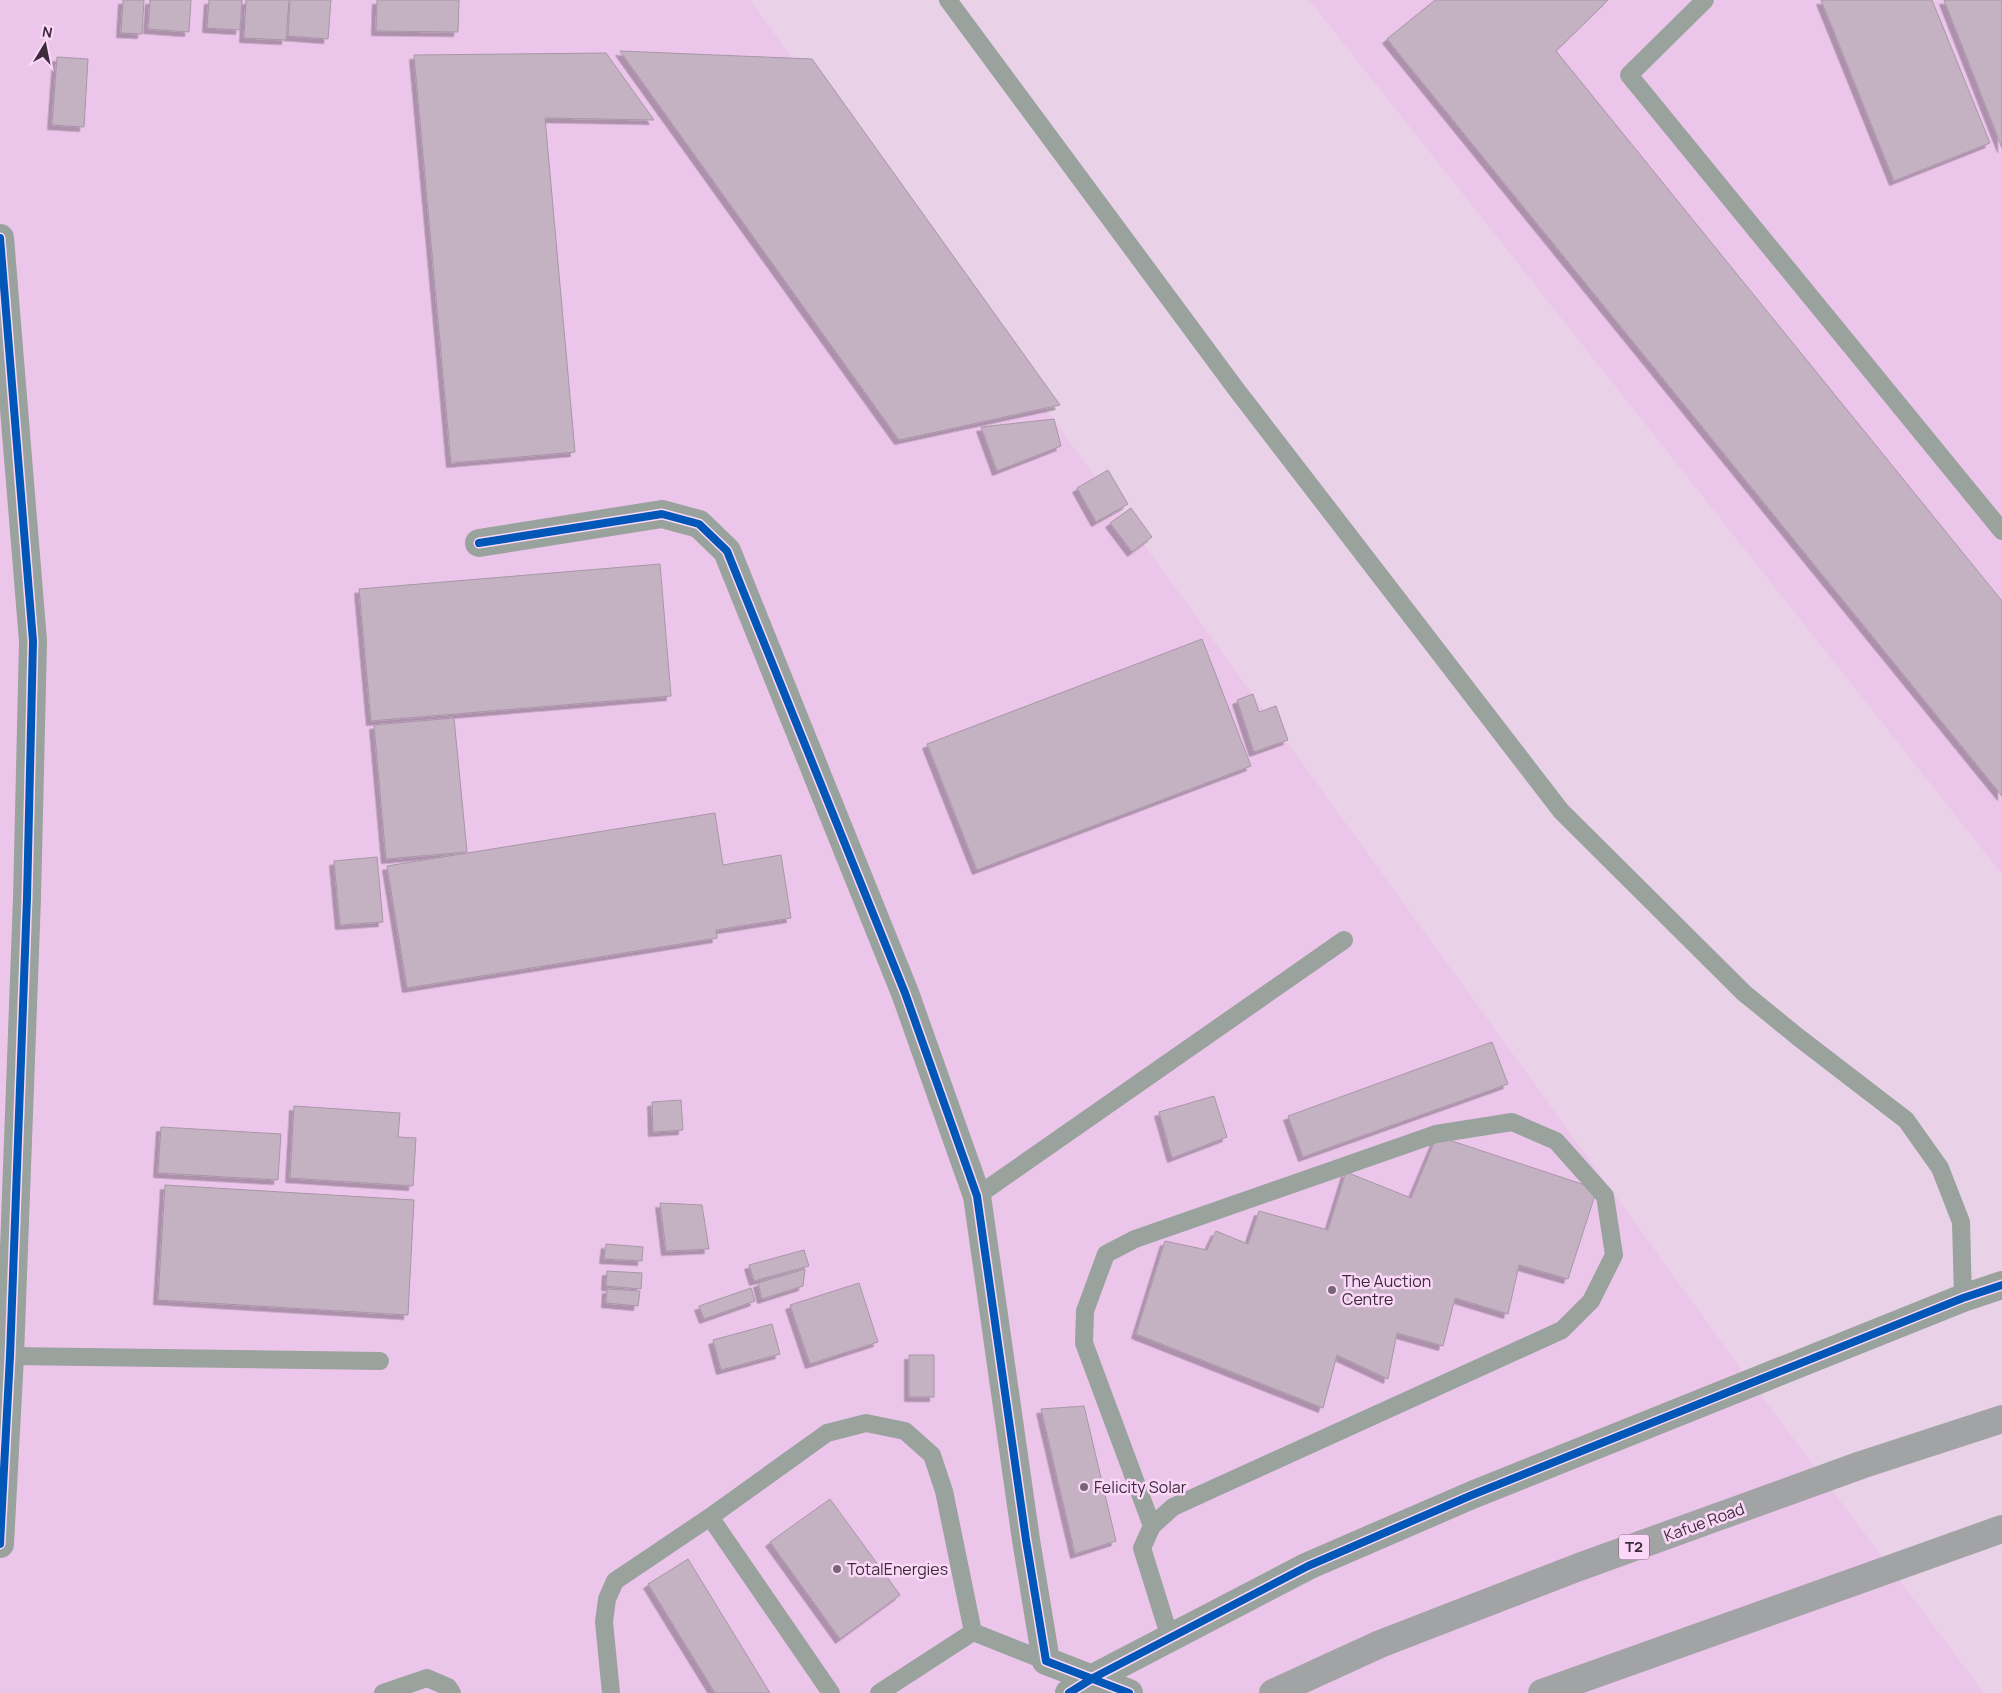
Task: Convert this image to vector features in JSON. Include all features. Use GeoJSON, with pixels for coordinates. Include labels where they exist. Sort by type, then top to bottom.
{"type":"FeatureCollection","features":[{"type":"Feature","properties":{"kind":"main road","name":"Kafue Road"},"geometry":{"type":"LineString","coordinates":[[1272,1693],[1380,1644],[1579,1567],[1861,1466],[2002,1419]]}},
{"type":"Feature","properties":{"kind":"main road"},"geometry":{"type":"LineString","coordinates":[[1542,1693],[2002,1529]]}},
{"type":"Feature","properties":{"kind":"street"},"geometry":{"type":"LineString","coordinates":[[0,238],[33,642],[27,898],[5,1355],[0,1544]]}},
{"type":"Feature","properties":{"kind":"street"},"geometry":{"type":"LineString","coordinates":[[479,543],[662,514],[699,524],[727,551],[905,993],[977,1196],[1026,1540],[1046,1661],[1128,1693]]}},
{"type":"Feature","properties":{"kind":"street"},"geometry":{"type":"LineString","coordinates":[[1069,1693],[1093,1678],[1308,1566],[1472,1495],[1963,1298],[2002,1285]]}},
{"type":"Feature","properties":{"kind":"lane"},"geometry":{"type":"LineString","coordinates":[[948,0],[1236,389],[1561,811],[1744,993],[1906,1120],[1940,1168],[1961,1222],[1963,1298]]}},
{"type":"Feature","properties":{"kind":"lane"},"geometry":{"type":"LineString","coordinates":[[1705,0],[1629,75],[2002,531]]}},
{"type":"Feature","properties":{"kind":"lane"},"geometry":{"type":"LineString","coordinates":[[977,1196],[1344,940]]}},
{"type":"Feature","properties":{"kind":"lane"},"geometry":{"type":"LineString","coordinates":[[1152,1526],[1084,1343],[1085,1310],[1106,1254],[1135,1239],[1436,1134],[1512,1122],[1556,1141],[1605,1196],[1614,1254],[1591,1301],[1562,1330],[1173,1507],[1152,1526],[1142,1548],[1170,1638]]}},
{"type":"Feature","properties":{"kind":"lane"},"geometry":{"type":"LineString","coordinates":[[5,1355],[380,1361]]}},
{"type":"Feature","properties":{"kind":"lane"},"geometry":{"type":"LineString","coordinates":[[611,1693],[604,1622],[607,1600],[616,1581],[710,1517],[827,1433],[866,1423],[905,1431],[932,1455],[944,1492],[973,1632]]}},
{"type":"Feature","properties":{"kind":"lane"},"geometry":{"type":"LineString","coordinates":[[710,1517],[831,1693]]}},
{"type":"Feature","properties":{"kind":"lane"},"geometry":{"type":"LineString","coordinates":[[973,1632],[1046,1661]]}},
{"type":"Feature","properties":{"kind":"lane"},"geometry":{"type":"LineString","coordinates":[[879,1693],[973,1632]]}},
{"type":"Feature","properties":{"kind":"lane"},"geometry":{"type":"LineString","coordinates":[[384,1693],[427,1678],[448,1687],[452,1693]]}},
{"type":"Feature","properties":{"kind":"shaded area"},"geometry":{"type":"Polygon","coordinates":[[[0,0],[750,0],[1717,1336],[1984,1693],[0,1693],[0,0]]]}},
{"type":"Feature","properties":{"kind":"shaded area"},"geometry":{"type":"Polygon","coordinates":[[[1309,0],[2002,0],[2002,874],[1309,0]]]}},
{"type":"Feature","properties":{"kind":"building"},"geometry":{"type":"Polygon","coordinates":[[[123,0],[144,0],[142,34],[121,33],[123,0]]]}},
{"type":"Feature","properties":{"kind":"building"},"geometry":{"type":"Polygon","coordinates":[[[150,0],[191,0],[189,32],[148,29],[150,0]]]}},
{"type":"Feature","properties":{"kind":"building"},"geometry":{"type":"Polygon","coordinates":[[[209,0],[242,0],[240,30],[207,28],[209,0]]]}},
{"type":"Feature","properties":{"kind":"building"},"geometry":{"type":"Polygon","coordinates":[[[246,0],[289,0],[286,40],[244,38],[246,0]]]}},
{"type":"Feature","properties":{"kind":"building"},"geometry":{"type":"Polygon","coordinates":[[[290,0],[331,0],[328,39],[288,36],[290,0]]]}},
{"type":"Feature","properties":{"kind":"building"},"geometry":{"type":"Polygon","coordinates":[[[377,0],[459,0],[458,32],[376,31],[377,0]]]}},
{"type":"Feature","properties":{"kind":"building"},"geometry":{"type":"Polygon","coordinates":[[[1435,0],[1608,0],[1556,51],[2002,601],[2002,796],[1387,39],[1435,0]]]}},
{"type":"Feature","properties":{"kind":"building"},"geometry":{"type":"Polygon","coordinates":[[[1821,0],[1932,0],[1990,143],[1894,181],[1821,0]]]}},
{"type":"Feature","properties":{"kind":"building"},"geometry":{"type":"Polygon","coordinates":[[[1944,0],[2002,0],[2002,148],[1944,0]]]}},
{"type":"Feature","properties":{"kind":"building"},"geometry":{"type":"Polygon","coordinates":[[[620,51],[812,59],[1060,405],[899,440],[620,51]]]}},
{"type":"Feature","properties":{"kind":"building"},"geometry":{"type":"Polygon","coordinates":[[[606,53],[654,120],[545,118],[575,452],[451,463],[414,55],[606,53]]]}},
{"type":"Feature","properties":{"kind":"building"},"geometry":{"type":"Polygon","coordinates":[[[57,57],[88,59],[84,127],[52,125],[57,57]]]}},
{"type":"Feature","properties":{"kind":"building"},"geometry":{"type":"Polygon","coordinates":[[[1054,419],[1061,446],[997,471],[981,427],[1054,419]]]}},
{"type":"Feature","properties":{"kind":"building"},"geometry":{"type":"Polygon","coordinates":[[[1108,470],[1128,504],[1096,522],[1077,488],[1108,470]]]}},
{"type":"Feature","properties":{"kind":"building"},"geometry":{"type":"Polygon","coordinates":[[[1131,508],[1152,537],[1132,552],[1110,523],[1131,508]]]}},
{"type":"Feature","properties":{"kind":"building"},"geometry":{"type":"Polygon","coordinates":[[[660,564],[671,696],[371,721],[359,589],[660,564]]]}},
{"type":"Feature","properties":{"kind":"building"},"geometry":{"type":"Polygon","coordinates":[[[1202,639],[1251,766],[977,870],[927,744],[1202,639]]]}},
{"type":"Feature","properties":{"kind":"building"},"geometry":{"type":"Polygon","coordinates":[[[1253,694],[1259,712],[1276,706],[1288,740],[1254,752],[1237,700],[1253,694]]]}},
{"type":"Feature","properties":{"kind":"building"},"geometry":{"type":"Polygon","coordinates":[[[454,718],[467,852],[386,859],[374,725],[454,718]]]}},
{"type":"Feature","properties":{"kind":"building"},"geometry":{"type":"Polygon","coordinates":[[[715,813],[723,865],[781,855],[791,918],[716,930],[717,938],[407,988],[387,866],[715,813]]]}},
{"type":"Feature","properties":{"kind":"building"},"geometry":{"type":"Polygon","coordinates":[[[377,857],[383,922],[340,925],[334,861],[377,857]]]}},
{"type":"Feature","properties":{"kind":"building"},"geometry":{"type":"Polygon","coordinates":[[[1492,1042],[1508,1084],[1303,1157],[1288,1116],[1492,1042]]]}},
{"type":"Feature","properties":{"kind":"building"},"geometry":{"type":"Polygon","coordinates":[[[1214,1096],[1227,1137],[1172,1158],[1159,1112],[1214,1096]]]}},
{"type":"Feature","properties":{"kind":"building"},"geometry":{"type":"Polygon","coordinates":[[[681,1100],[683,1130],[653,1132],[652,1102],[681,1100]]]}},
{"type":"Feature","properties":{"kind":"building"},"geometry":{"type":"Polygon","coordinates":[[[294,1106],[400,1113],[398,1137],[416,1138],[413,1186],[290,1178],[294,1106]]]}},
{"type":"Feature","properties":{"kind":"building"},"geometry":{"type":"Polygon","coordinates":[[[161,1127],[281,1134],[278,1180],[158,1173],[161,1127]]]}},
{"type":"Feature","properties":{"kind":"building"},"geometry":{"type":"Polygon","coordinates":[[[1437,1136],[1597,1189],[1568,1279],[1519,1265],[1508,1314],[1455,1298],[1443,1346],[1397,1333],[1388,1379],[1337,1355],[1323,1408],[1136,1334],[1165,1241],[1207,1250],[1216,1231],[1248,1244],[1259,1211],[1328,1230],[1346,1172],[1411,1198],[1437,1136]]]}},
{"type":"Feature","properties":{"kind":"building"},"geometry":{"type":"Polygon","coordinates":[[[165,1185],[414,1200],[408,1315],[158,1300],[165,1185]]]}},
{"type":"Feature","properties":{"kind":"building"},"geometry":{"type":"Polygon","coordinates":[[[660,1203],[702,1205],[709,1249],[666,1251],[660,1203]]]}},
{"type":"Feature","properties":{"kind":"building"},"geometry":{"type":"Polygon","coordinates":[[[606,1244],[643,1247],[642,1261],[604,1259],[606,1244]]]}},
{"type":"Feature","properties":{"kind":"building"},"geometry":{"type":"Polygon","coordinates":[[[804,1250],[809,1266],[754,1281],[749,1265],[804,1250]]]}},
{"type":"Feature","properties":{"kind":"building"},"geometry":{"type":"Polygon","coordinates":[[[805,1269],[803,1286],[762,1299],[758,1283],[805,1269]]]}},
{"type":"Feature","properties":{"kind":"building"},"geometry":{"type":"Polygon","coordinates":[[[607,1271],[642,1273],[641,1289],[606,1286],[607,1271]]]}},
{"type":"Feature","properties":{"kind":"building"},"geometry":{"type":"Polygon","coordinates":[[[859,1283],[878,1342],[810,1364],[790,1305],[859,1283]]]}},
{"type":"Feature","properties":{"kind":"building"},"geometry":{"type":"Polygon","coordinates":[[[751,1288],[755,1301],[704,1319],[699,1306],[751,1288]]]}},
{"type":"Feature","properties":{"kind":"building"},"geometry":{"type":"Polygon","coordinates":[[[607,1289],[640,1291],[638,1306],[606,1303],[607,1289]]]}},
{"type":"Feature","properties":{"kind":"building"},"geometry":{"type":"Polygon","coordinates":[[[772,1324],[780,1354],[721,1370],[713,1340],[772,1324]]]}},
{"type":"Feature","properties":{"kind":"building"},"geometry":{"type":"Polygon","coordinates":[[[909,1355],[934,1355],[934,1397],[909,1397],[909,1355]]]}},
{"type":"Feature","properties":{"kind":"building"},"geometry":{"type":"Polygon","coordinates":[[[1084,1406],[1116,1541],[1075,1554],[1041,1409],[1084,1406]]]}},
{"type":"Feature","properties":{"kind":"building"},"geometry":{"type":"Polygon","coordinates":[[[830,1499],[900,1595],[840,1639],[770,1542],[830,1499]]]}},
{"type":"Feature","properties":{"kind":"building"},"geometry":{"type":"Polygon","coordinates":[[[688,1559],[770,1693],[715,1693],[648,1584],[688,1559]]]}},
{"type":"Feature","properties":{"kind":"cycle path"},"geometry":{"type":"LineString","coordinates":[[0,238],[33,641],[27,898],[10,1356],[0,1544]]}},
{"type":"Feature","properties":{"kind":"cycle path"},"geometry":{"type":"LineString","coordinates":[[479,543],[662,514],[699,524],[727,551],[905,993],[977,1196],[1026,1540],[1046,1661],[1129,1693]]}},
{"type":"Feature","properties":{"kind":"cycle path"},"geometry":{"type":"LineString","coordinates":[[1069,1693],[1093,1678],[1308,1566],[1472,1495],[1963,1298],[2002,1285]]}},
{"type":"Feature","properties":{"kind":"place","name":"The Auction Centre"},"geometry":{"type":"Point","coordinates":[1332,1290]}},
{"type":"Feature","properties":{"kind":"place","name":"Felicity Solar"},"geometry":{"type":"Point","coordinates":[1084,1487]}},
{"type":"Feature","properties":{"kind":"place","name":"TotalEnergies"},"geometry":{"type":"Point","coordinates":[837,1569]}}]}
